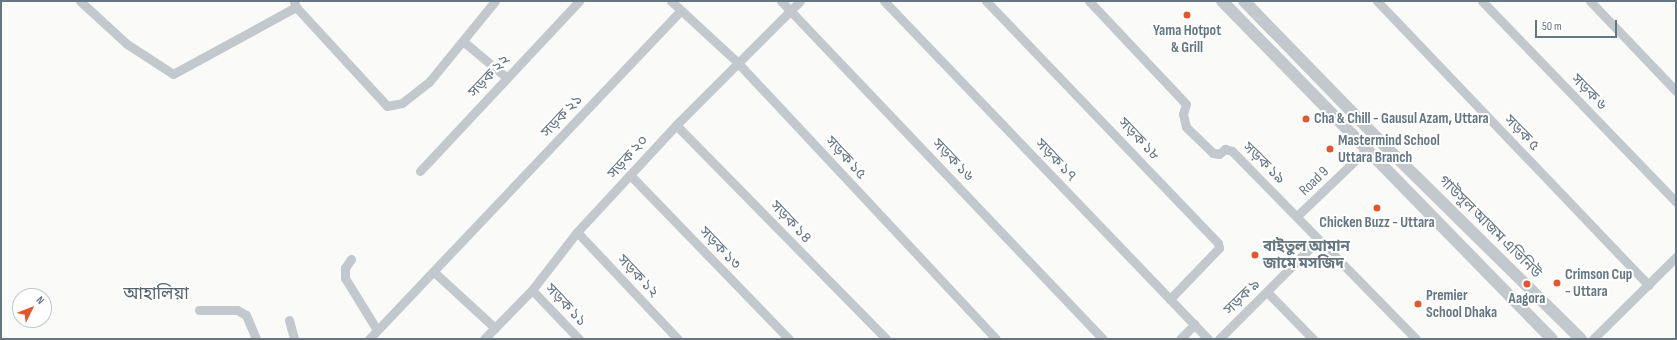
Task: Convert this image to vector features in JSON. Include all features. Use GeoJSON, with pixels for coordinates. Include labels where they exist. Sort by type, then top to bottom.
{"type":"FeatureCollection","features":[{"type":"Feature","properties":{"kind":"street"},"geometry":{"type":"LineString","coordinates":[[80,1],[127,44],[174,74],[295,4],[387,106],[402,103],[429,82],[464,42],[495,1]]}},
{"type":"Feature","properties":{"kind":"street","name":"সড়ক ২২"},"geometry":{"type":"LineString","coordinates":[[420,171],[579,1]]}},
{"type":"Feature","properties":{"kind":"street","name":"সড়ক ১৫"},"geometry":{"type":"LineString","coordinates":[[671,1],[736,62],[996,339]]}},
{"type":"Feature","properties":{"kind":"street","name":"সড়ক ১৬"},"geometry":{"type":"LineString","coordinates":[[782,1],[1103,339]]}},
{"type":"Feature","properties":{"kind":"street","name":"সড়ক ২০"},"geometry":{"type":"LineString","coordinates":[[484,339],[532,290],[577,232],[631,176],[676,125],[736,62],[800,1]]}},
{"type":"Feature","properties":{"kind":"street","name":"সড়ক ১৭"},"geometry":{"type":"LineString","coordinates":[[884,1],[1208,339]]}},
{"type":"Feature","properties":{"kind":"street","name":"সড়ক ১৮"},"geometry":{"type":"LineString","coordinates":[[986,1],[1218,242],[1219,248],[1170,299]]}},
{"type":"Feature","properties":{"kind":"street","name":"সড়ক ১৯"},"geometry":{"type":"LineString","coordinates":[[1089,1],[1186,104],[1186,110],[1183,114],[1186,126],[1213,153],[1219,154],[1225,150],[1232,151],[1416,339]]}},
{"type":"Feature","properties":{"kind":"street"},"geometry":{"type":"LineString","coordinates":[[1222,1],[1552,339]]}},
{"type":"Feature","properties":{"kind":"street","name":"গাউসুল আজম এভিনিউ"},"geometry":{"type":"LineString","coordinates":[[1244,1],[1378,139],[1581,339]]}},
{"type":"Feature","properties":{"kind":"street","name":"সড়ক ৫"},"geometry":{"type":"LineString","coordinates":[[1377,1],[1648,285]]}},
{"type":"Feature","properties":{"kind":"street","name":"সড়ক ৬"},"geometry":{"type":"LineString","coordinates":[[1482,1],[1676,202]]}},
{"type":"Feature","properties":{"kind":"street"},"geometry":{"type":"LineString","coordinates":[[1590,1],[1676,91]]}},
{"type":"Feature","properties":{"kind":"street","name":"সড়ক ২১"},"geometry":{"type":"LineString","coordinates":[[369,339],[680,11]]}},
{"type":"Feature","properties":{"kind":"street"},"geometry":{"type":"LineString","coordinates":[[464,42],[507,78]]}},
{"type":"Feature","properties":{"kind":"street","name":"সড়ক ১৪"},"geometry":{"type":"LineString","coordinates":[[676,125],[886,339]]}},
{"type":"Feature","properties":{"kind":"street","name":"Road 9"},"geometry":{"type":"LineString","coordinates":[[1297,216],[1367,150]]}},
{"type":"Feature","properties":{"kind":"street","name":"সড়ক ১৩"},"geometry":{"type":"LineString","coordinates":[[631,176],[790,339]]}},
{"type":"Feature","properties":{"kind":"street","name":"সড়ক ১২"},"geometry":{"type":"LineString","coordinates":[[577,232],[678,339]]}},
{"type":"Feature","properties":{"kind":"street","name":"সড়ক ৯"},"geometry":{"type":"LineString","coordinates":[[1219,339],[1318,240]]}},
{"type":"Feature","properties":{"kind":"street"},"geometry":{"type":"LineString","coordinates":[[1593,339],[1676,257]]}},
{"type":"Feature","properties":{"kind":"street"},"geometry":{"type":"LineString","coordinates":[[351,259],[345,268],[345,278],[377,330]]}},
{"type":"Feature","properties":{"kind":"street"},"geometry":{"type":"LineString","coordinates":[[434,272],[495,328]]}},
{"type":"Feature","properties":{"kind":"street","name":"সড়ক ১১"},"geometry":{"type":"LineString","coordinates":[[532,290],[579,339]]}},
{"type":"Feature","properties":{"kind":"street"},"geometry":{"type":"LineString","coordinates":[[1267,292],[1313,339]]}},
{"type":"Feature","properties":{"kind":"street"},"geometry":{"type":"LineString","coordinates":[[199,310],[237,310],[246,315],[256,339]]}},
{"type":"Feature","properties":{"kind":"street"},"geometry":{"type":"LineString","coordinates":[[289,320],[294,339]]}},
{"type":"Feature","properties":{"kind":"street"},"geometry":{"type":"LineString","coordinates":[[1180,339],[1195,324]]}},
{"type":"Feature","properties":{"kind":"place","name":"Yama Hotpot & Grill"},"geometry":{"type":"Point","coordinates":[1187,15]}},
{"type":"Feature","properties":{"kind":"place","name":"Cha & Chill - Gausul Azam, Uttara"},"geometry":{"type":"Point","coordinates":[1306,119]}},
{"type":"Feature","properties":{"kind":"place","name":"Mastermind School Uttara Branch"},"geometry":{"type":"Point","coordinates":[1330,149]}},
{"type":"Feature","properties":{"kind":"place","name":"Chicken Buzz - Uttara"},"geometry":{"type":"Point","coordinates":[1377,208]}},
{"type":"Feature","properties":{"kind":"place","name":"বাইতুল আমান জামে মসজিদ"},"geometry":{"type":"Point","coordinates":[1255,255]}},
{"type":"Feature","properties":{"kind":"place","name":"Crimson Cup - Uttara"},"geometry":{"type":"Point","coordinates":[1557,283]}},
{"type":"Feature","properties":{"kind":"place","name":"Aagora"},"geometry":{"type":"Point","coordinates":[1527,284]}},
{"type":"Feature","properties":{"kind":"place","name":"Premier School Dhaka"},"geometry":{"type":"Point","coordinates":[1418,304]}},
{"type":"Feature","properties":{"kind":"district","name":"আহালিয়া"},"geometry":{"type":"Point","coordinates":[156,295]}}]}
